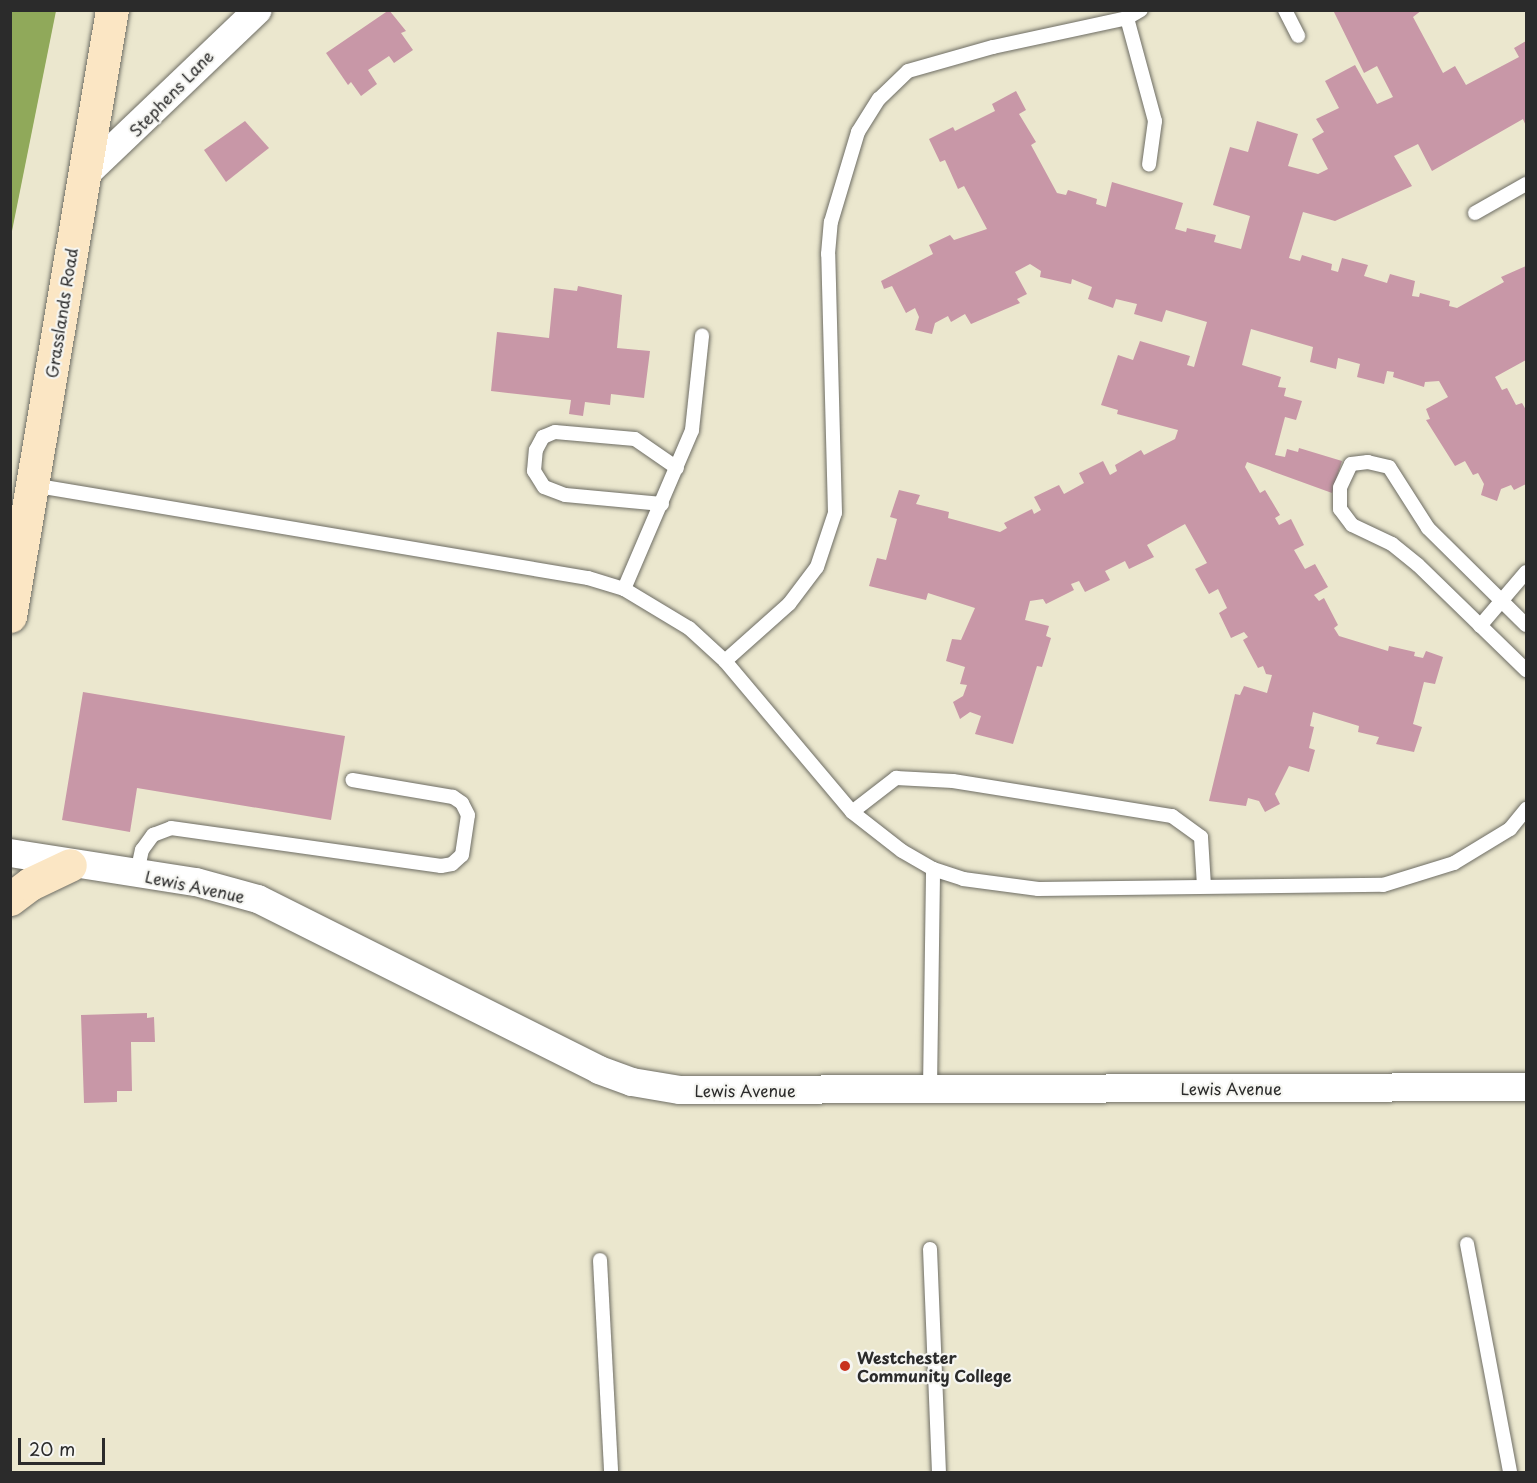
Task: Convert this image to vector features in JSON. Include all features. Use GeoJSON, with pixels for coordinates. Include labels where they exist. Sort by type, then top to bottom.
{"type":"FeatureCollection","features":[{"type":"Feature","properties":{"kind":"main road","name":"Grasslands Road"},"geometry":{"type":"LineString","coordinates":[[10,616],[112,10]]}},
{"type":"Feature","properties":{"kind":"main road"},"geometry":{"type":"LineString","coordinates":[[10,899],[30,884],[70,865]]}},
{"type":"Feature","properties":{"kind":"street","name":"Stephens Lane"},"geometry":{"type":"LineString","coordinates":[[84,176],[258,10]]}},
{"type":"Feature","properties":{"kind":"street","name":"Lewis Avenue"},"geometry":{"type":"LineString","coordinates":[[10,853],[70,865],[196,882],[258,899],[599,1070],[632,1082],[680,1090],[1527,1087]]}},
{"type":"Feature","properties":{"kind":"lane"},"geometry":{"type":"LineString","coordinates":[[725,661],[796,595],[817,567],[835,513],[828,254],[831,222],[858,132],[873,107],[908,71],[993,47],[1127,18],[1141,10]]}},
{"type":"Feature","properties":{"kind":"lane"},"geometry":{"type":"LineString","coordinates":[[1285,10],[1298,36]]}},
{"type":"Feature","properties":{"kind":"lane"},"geometry":{"type":"LineString","coordinates":[[1127,18],[1155,121],[1149,165]]}},
{"type":"Feature","properties":{"kind":"lane"},"geometry":{"type":"LineString","coordinates":[[1475,213],[1527,184]]}},
{"type":"Feature","properties":{"kind":"lane"},"geometry":{"type":"LineString","coordinates":[[624,589],[692,429],[702,336]]}},
{"type":"Feature","properties":{"kind":"lane"},"geometry":{"type":"LineString","coordinates":[[662,504],[565,495],[544,487],[534,471],[536,450],[543,437],[555,432],[635,439],[677,468]]}},
{"type":"Feature","properties":{"kind":"lane"},"geometry":{"type":"LineString","coordinates":[[1527,625],[1500,602],[1428,528],[1389,467],[1368,462],[1351,464],[1340,488],[1340,509],[1352,525],[1392,544],[1527,669]]}},
{"type":"Feature","properties":{"kind":"lane"},"geometry":{"type":"LineString","coordinates":[[32,485],[588,578],[624,589],[689,628],[725,661],[852,812],[902,851],[933,869],[996,886],[1038,889],[1383,885],[1454,863],[1510,828],[1527,809]]}},
{"type":"Feature","properties":{"kind":"lane"},"geometry":{"type":"LineString","coordinates":[[1480,626],[1527,572]]}},
{"type":"Feature","properties":{"kind":"lane"},"geometry":{"type":"LineString","coordinates":[[852,812],[896,778],[953,781],[1172,816],[1201,837],[1204,886]]}},
{"type":"Feature","properties":{"kind":"lane"},"geometry":{"type":"LineString","coordinates":[[137,873],[142,850],[153,834],[171,828],[441,866],[452,864],[462,855],[468,815],[462,803],[453,796],[352,780]]}},
{"type":"Feature","properties":{"kind":"lane"},"geometry":{"type":"LineString","coordinates":[[930,1089],[933,869]]}},
{"type":"Feature","properties":{"kind":"lane"},"geometry":{"type":"LineString","coordinates":[[1467,1244],[1510,1473]]}},
{"type":"Feature","properties":{"kind":"lane"},"geometry":{"type":"LineString","coordinates":[[930,1249],[939,1473]]}},
{"type":"Feature","properties":{"kind":"lane"},"geometry":{"type":"LineString","coordinates":[[600,1260],[611,1473]]}},
{"type":"Feature","properties":{"kind":"green space"},"geometry":{"type":"Polygon","coordinates":[[[10,11],[56,11],[11,236],[10,11]]]}},
{"type":"Feature","properties":{"kind":"building"},"geometry":{"type":"Polygon","coordinates":[[[389,10],[406,31],[401,33],[413,50],[394,63],[389,56],[368,70],[377,84],[361,96],[351,82],[348,85],[326,53],[389,10]]]}},
{"type":"Feature","properties":{"kind":"building"},"geometry":{"type":"Polygon","coordinates":[[[1333,10],[1422,10],[1413,17],[1443,73],[1455,66],[1466,85],[1519,57],[1514,48],[1526,41],[1526,126],[1523,119],[1432,171],[1418,144],[1394,156],[1412,186],[1335,221],[1303,212],[1289,258],[1300,261],[1302,255],[1332,264],[1331,270],[1338,272],[1342,258],[1368,265],[1364,276],[1387,283],[1390,274],[1415,281],[1412,296],[1419,297],[1420,293],[1450,301],[1449,306],[1457,308],[1504,282],[1501,277],[1526,266],[1526,360],[1495,377],[1502,390],[1507,388],[1516,405],[1522,403],[1526,410],[1526,484],[1514,490],[1511,485],[1501,489],[1497,501],[1481,495],[1484,484],[1478,473],[1473,475],[1465,461],[1455,466],[1426,420],[1430,419],[1426,409],[1448,397],[1439,381],[1425,382],[1424,387],[1393,377],[1394,372],[1387,371],[1384,384],[1357,377],[1360,364],[1338,358],[1336,369],[1310,362],[1313,347],[1251,329],[1242,365],[1281,377],[1278,387],[1286,388],[1284,396],[1302,401],[1296,420],[1285,417],[1275,455],[1285,457],[1287,449],[1298,452],[1299,448],[1342,461],[1332,493],[1247,462],[1245,467],[1260,493],[1265,490],[1280,515],[1275,518],[1279,525],[1291,519],[1304,545],[1294,550],[1305,569],[1315,564],[1328,587],[1314,595],[1319,601],[1324,598],[1338,625],[1334,628],[1339,636],[1388,651],[1389,646],[1415,652],[1414,656],[1423,658],[1426,651],[1443,657],[1435,684],[1424,682],[1413,724],[1422,727],[1414,752],[1376,744],[1379,737],[1358,732],[1359,726],[1313,712],[1310,726],[1314,727],[1309,748],[1315,750],[1309,772],[1289,766],[1275,794],[1280,804],[1265,812],[1259,801],[1248,798],[1246,806],[1209,801],[1235,694],[1240,695],[1244,686],[1267,693],[1272,675],[1266,674],[1263,666],[1258,668],[1243,640],[1248,637],[1244,632],[1231,638],[1219,613],[1227,608],[1218,589],[1209,594],[1195,569],[1207,563],[1185,524],[1147,545],[1154,557],[1129,569],[1125,561],[1105,571],[1110,580],[1085,592],[1079,581],[1071,584],[1074,590],[1046,604],[1043,599],[1030,601],[1025,620],[1049,626],[1046,636],[1051,638],[1042,667],[1037,666],[1013,744],[975,734],[981,716],[970,712],[960,719],[953,702],[963,696],[967,685],[960,684],[965,667],[946,661],[952,639],[961,640],[975,608],[928,593],[926,600],[869,586],[877,558],[886,560],[897,519],[890,517],[899,490],[920,495],[916,504],[949,512],[948,518],[1000,532],[1007,528],[1004,523],[1032,509],[1034,514],[1041,510],[1034,497],[1059,485],[1064,494],[1084,483],[1079,473],[1103,461],[1110,475],[1117,471],[1115,465],[1141,450],[1144,455],[1175,439],[1178,430],[1117,414],[1118,410],[1101,405],[1118,355],[1133,360],[1140,341],[1190,356],[1187,365],[1194,367],[1207,322],[1166,310],[1162,322],[1134,314],[1137,304],[1116,299],[1113,308],[1088,299],[1092,287],[1072,279],[1071,284],[1040,277],[1041,271],[1030,264],[1015,272],[1027,294],[1017,299],[1020,303],[971,324],[965,314],[951,322],[948,316],[935,323],[932,334],[915,330],[919,317],[915,308],[906,313],[892,286],[884,289],[881,281],[933,254],[929,245],[950,235],[954,240],[987,229],[964,186],[958,189],[945,160],[940,162],[929,139],[953,127],[955,131],[995,111],[992,104],[1016,91],[1026,110],[1019,114],[1036,142],[1031,145],[1057,193],[1066,195],[1068,190],[1097,199],[1096,204],[1106,207],[1112,182],[1183,203],[1175,229],[1186,232],[1187,228],[1216,235],[1214,242],[1241,249],[1250,216],[1213,205],[1230,147],[1248,152],[1257,121],[1298,134],[1288,166],[1318,174],[1328,169],[1312,139],[1324,132],[1316,119],[1339,108],[1325,81],[1355,65],[1377,104],[1393,97],[1377,66],[1364,73],[1333,10]]]}},
{"type":"Feature","properties":{"kind":"building"},"geometry":{"type":"Polygon","coordinates":[[[245,121],[269,148],[226,182],[204,150],[245,121]]]}},
{"type":"Feature","properties":{"kind":"building"},"geometry":{"type":"Polygon","coordinates":[[[578,286],[622,295],[617,348],[650,351],[644,398],[611,394],[610,405],[585,402],[583,416],[569,414],[571,400],[491,391],[497,332],[549,338],[554,288],[577,291],[578,286]]]}},
{"type":"Feature","properties":{"kind":"building"},"geometry":{"type":"Polygon","coordinates":[[[83,692],[345,736],[331,820],[137,788],[130,832],[62,820],[83,692]]]}},
{"type":"Feature","properties":{"kind":"building"},"geometry":{"type":"Polygon","coordinates":[[[147,1013],[147,1018],[154,1017],[155,1042],[131,1042],[132,1091],[117,1091],[117,1102],[84,1103],[81,1015],[147,1013]]]}},
{"type":"Feature","properties":{"kind":"place","name":"Westchester Community College"},"geometry":{"type":"Point","coordinates":[845,1366]}}]}
